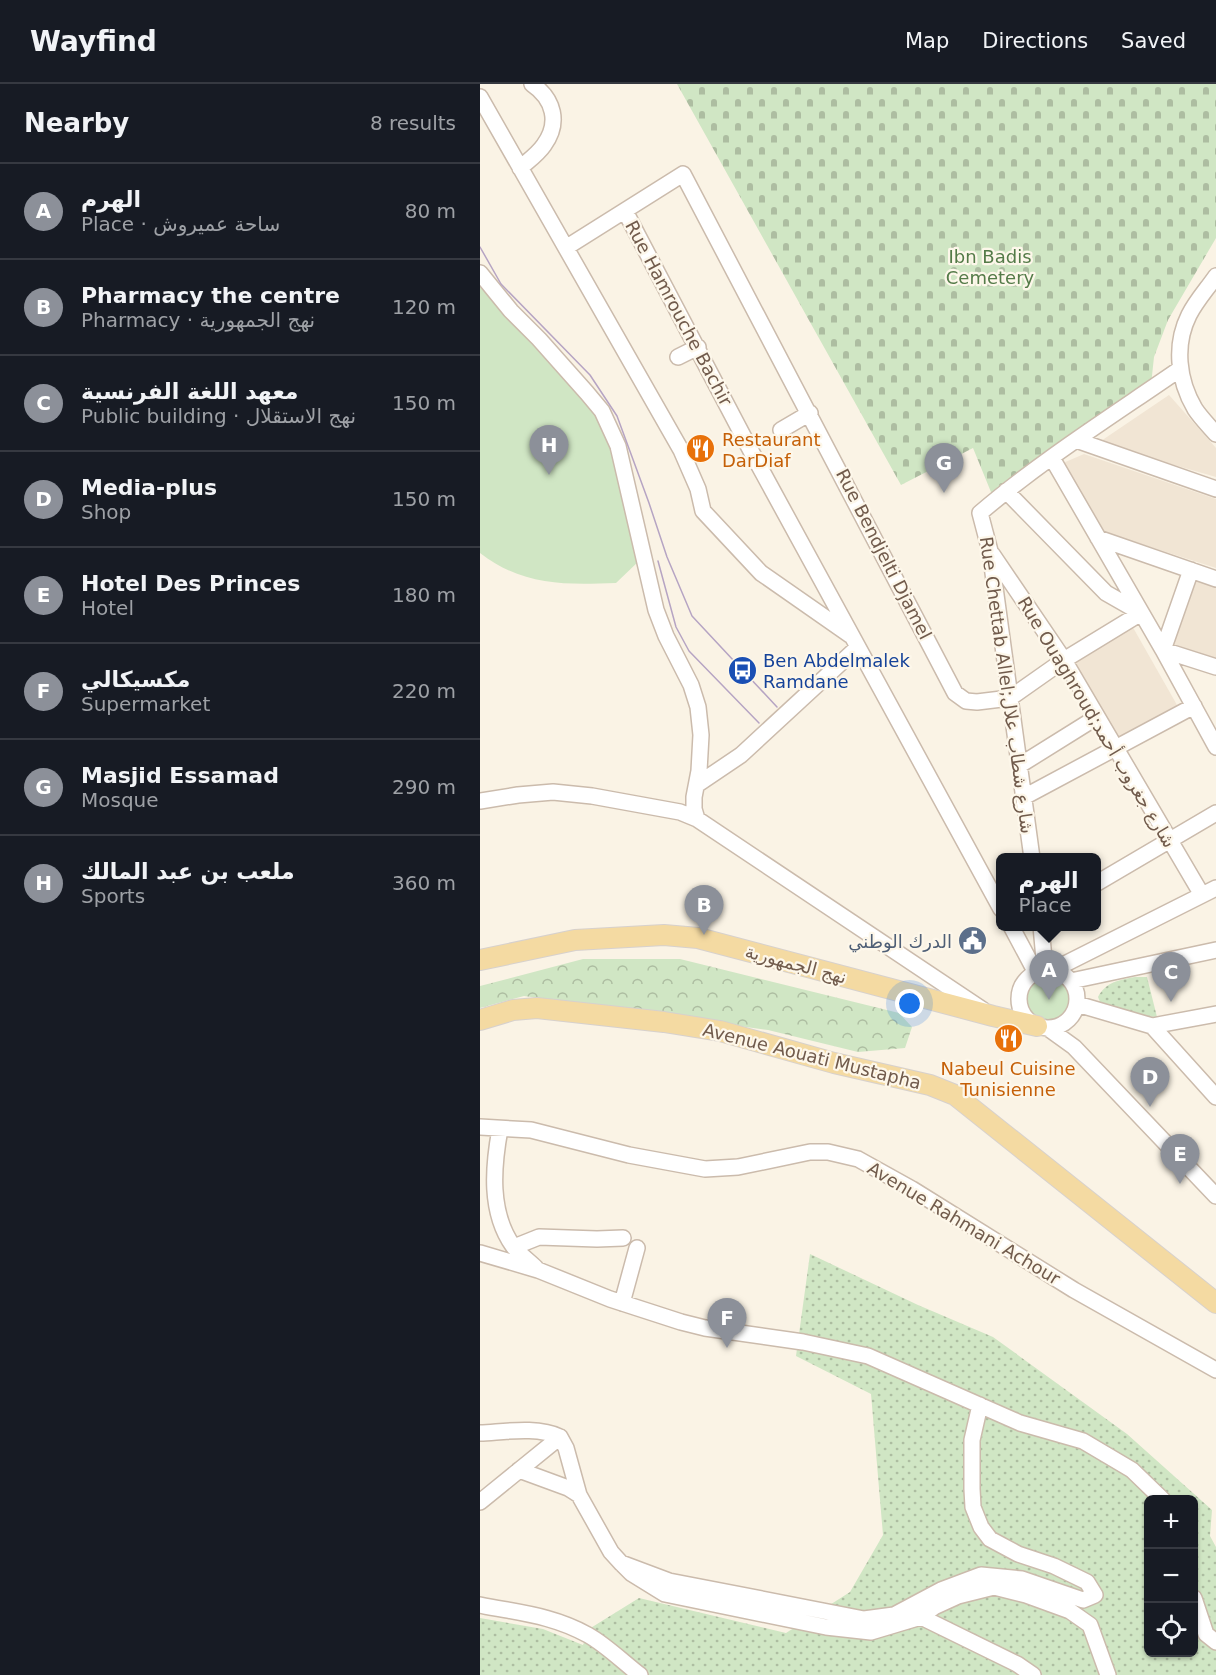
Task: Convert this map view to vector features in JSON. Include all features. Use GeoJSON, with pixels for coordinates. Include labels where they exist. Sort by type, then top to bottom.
{"type":"FeatureCollection","features":[{"type":"Feature","properties":{"kind":"main road","name":"نهج الجمهورية"},"geometry":{"type":"LineString","coordinates":[[480,960],[575,940],[664,935],[698,938],[1043,1028]]}},
{"type":"Feature","properties":{"kind":"main road","name":"Avenue Aouati Mustapha"},"geometry":{"type":"LineString","coordinates":[[480,1020],[513,1010],[537,1008],[664,1022],[720,1031],[834,1063],[930,1085],[955,1095],[1216,1303]]}},
{"type":"Feature","properties":{"kind":"street"},"geometry":{"type":"LineString","coordinates":[[520,168],[545,145],[554,125],[554,115],[549,101],[532,84]]}},
{"type":"Feature","properties":{"kind":"street"},"geometry":{"type":"LineString","coordinates":[[480,97],[681,450],[698,489],[704,511],[761,573],[855,642],[741,755],[698,784]]}},
{"type":"Feature","properties":{"kind":"street","name":"Rue Bendjelti Djamel"},"geometry":{"type":"LineString","coordinates":[[625,211],[683,174],[810,412],[955,693],[966,701],[977,702],[1011,698]]}},
{"type":"Feature","properties":{"kind":"street"},"geometry":{"type":"LineString","coordinates":[[567,248],[625,211]]}},
{"type":"Feature","properties":{"kind":"street","name":"Rue Hamrouche Bachir"},"geometry":{"type":"LineString","coordinates":[[625,211],[751,451],[996,900]]}},
{"type":"Feature","properties":{"kind":"street"},"geometry":{"type":"LineString","coordinates":[[480,273],[511,311],[587,393],[610,427],[625,469],[658,617],[691,685],[699,707],[701,735],[698,784],[694,796],[696,819]]}},
{"type":"Feature","properties":{"kind":"street"},"geometry":{"type":"LineString","coordinates":[[1216,276],[1190,313],[1182,330],[1179,350],[1180,369],[1185,389],[1196,410],[1216,434]]}},
{"type":"Feature","properties":{"kind":"street"},"geometry":{"type":"LineString","coordinates":[[678,357],[698,347]]}},
{"type":"Feature","properties":{"kind":"street"},"geometry":{"type":"LineString","coordinates":[[1142,613],[1106,593],[1006,491],[1180,369]]}},
{"type":"Feature","properties":{"kind":"street"},"geometry":{"type":"LineString","coordinates":[[781,430],[810,412]]}},
{"type":"Feature","properties":{"kind":"street"},"geometry":{"type":"LineString","coordinates":[[1076,440],[1216,489]]}},
{"type":"Feature","properties":{"kind":"street"},"geometry":{"type":"LineString","coordinates":[[1052,458],[1216,747]]}},
{"type":"Feature","properties":{"kind":"street","name":"Rue Chettab Allel;شارع شطاب علال"},"geometry":{"type":"LineString","coordinates":[[1006,491],[980,513],[990,551],[1031,853]]}},
{"type":"Feature","properties":{"kind":"street"},"geometry":{"type":"LineString","coordinates":[[1098,538],[1216,579]]}},
{"type":"Feature","properties":{"kind":"street","name":"Rue Ouaghroud;شارع جغروب أحمد"},"geometry":{"type":"LineString","coordinates":[[990,551],[1064,660],[1202,895]]}},
{"type":"Feature","properties":{"kind":"street"},"geometry":{"type":"LineString","coordinates":[[1163,650],[1191,570]]}},
{"type":"Feature","properties":{"kind":"street"},"geometry":{"type":"LineString","coordinates":[[1011,698],[1064,660],[1142,613]]}},
{"type":"Feature","properties":{"kind":"street"},"geometry":{"type":"LineString","coordinates":[[1163,650],[1216,668]]}},
{"type":"Feature","properties":{"kind":"street"},"geometry":{"type":"LineString","coordinates":[[1024,797],[1194,706]]}},
{"type":"Feature","properties":{"kind":"street"},"geometry":{"type":"LineString","coordinates":[[1020,765],[1097,717]]}},
{"type":"Feature","properties":{"kind":"street"},"geometry":{"type":"LineString","coordinates":[[480,801],[553,792],[592,796],[680,812],[696,819],[993,1016]]}},
{"type":"Feature","properties":{"kind":"street"},"geometry":{"type":"LineString","coordinates":[[1101,881],[1216,813]]}},
{"type":"Feature","properties":{"kind":"street"},"geometry":{"type":"LineString","coordinates":[[1216,888],[1045,971],[1022,986],[1019,995],[1023,1014],[1029,1022],[1074,1047],[1216,1196]]}},
{"type":"Feature","properties":{"kind":"street"},"geometry":{"type":"LineString","coordinates":[[1014,931],[1045,971],[1060,972],[1071,981],[1075,988],[1077,1004],[1074,1014],[1059,1027],[1043,1028]]}},
{"type":"Feature","properties":{"kind":"street"},"geometry":{"type":"LineString","coordinates":[[1041,931],[1045,971]]}},
{"type":"Feature","properties":{"kind":"street"},"geometry":{"type":"LineString","coordinates":[[1071,981],[1216,950]]}},
{"type":"Feature","properties":{"kind":"street"},"geometry":{"type":"LineString","coordinates":[[1077,1004],[1152,1026],[1216,1014]]}},
{"type":"Feature","properties":{"kind":"street"},"geometry":{"type":"LineString","coordinates":[[1152,1026],[1216,1097]]}},
{"type":"Feature","properties":{"kind":"street","name":"Avenue Rahmani Achour"},"geometry":{"type":"LineString","coordinates":[[480,1127],[531,1130],[658,1161],[705,1169],[738,1167],[810,1152],[828,1152],[858,1159],[912,1189],[1074,1290],[1216,1370]]}},
{"type":"Feature","properties":{"kind":"street"},"geometry":{"type":"LineString","coordinates":[[500,1129],[495,1165],[495,1199],[499,1216],[514,1247],[538,1270]]}},
{"type":"Feature","properties":{"kind":"street"},"geometry":{"type":"LineString","coordinates":[[514,1247],[539,1238],[623,1238]]}},
{"type":"Feature","properties":{"kind":"street"},"geometry":{"type":"LineString","coordinates":[[621,1303],[637,1248]]}},
{"type":"Feature","properties":{"kind":"street"},"geometry":{"type":"LineString","coordinates":[[480,1253],[538,1270],[621,1303],[705,1328],[803,1342],[868,1356],[1020,1423],[1083,1441],[1132,1470],[1158,1495]]}},
{"type":"Feature","properties":{"kind":"street"},"geometry":{"type":"LineString","coordinates":[[621,1563],[669,1581],[864,1619],[894,1615],[941,1590],[981,1575],[1022,1579],[1083,1600],[1095,1595],[1087,1582],[1054,1566],[1018,1554],[990,1539],[981,1527],[974,1507],[972,1489],[972,1440],[980,1406]]}},
{"type":"Feature","properties":{"kind":"street"},"geometry":{"type":"LineString","coordinates":[[480,1433],[534,1431],[560,1437],[566,1448],[579,1495],[611,1552],[631,1573],[665,1594],[826,1627],[871,1632],[921,1617],[934,1607],[958,1596],[994,1587],[1026,1594],[1070,1611],[1090,1625],[1108,1675]]}},
{"type":"Feature","properties":{"kind":"street"},"geometry":{"type":"LineString","coordinates":[[480,1502],[560,1437]]}},
{"type":"Feature","properties":{"kind":"street"},"geometry":{"type":"LineString","coordinates":[[519,1470],[568,1488],[579,1495]]}},
{"type":"Feature","properties":{"kind":"street"},"geometry":{"type":"LineString","coordinates":[[1195,1603],[1206,1634],[1216,1642]]}},
{"type":"Feature","properties":{"kind":"street"},"geometry":{"type":"LineString","coordinates":[[480,1605],[531,1613],[565,1624],[590,1636],[640,1675]]}},
{"type":"Feature","properties":{"kind":"street"},"geometry":{"type":"LineString","coordinates":[[921,1617],[1012,1670],[1033,1675]]}},
{"type":"Feature","properties":{"kind":"shaded area"},"geometry":{"type":"Polygon","coordinates":[[[1169,395],[1216,448],[1216,477],[1098,443],[1169,395]]]}},
{"type":"Feature","properties":{"kind":"shaded area"},"geometry":{"type":"Polygon","coordinates":[[[1084,454],[1216,499],[1216,568],[1101,531],[1063,463],[1084,454]]]}},
{"type":"Feature","properties":{"kind":"shaded area"},"geometry":{"type":"Polygon","coordinates":[[[1194,580],[1216,587],[1216,660],[1172,646],[1194,580]]]}},
{"type":"Feature","properties":{"kind":"shaded area"},"geometry":{"type":"Polygon","coordinates":[[[1131,624],[1177,705],[1113,742],[1067,660],[1131,624]]]}},
{"type":"Feature","properties":{"kind":"green space","name":"Ibn Badis Cemetery"},"geometry":{"type":"Polygon","coordinates":[[[677,84],[1216,84],[1216,238],[1168,320],[1154,357],[1151,385],[993,497],[973,448],[901,485],[677,84]]]}},
{"type":"Feature","properties":{"kind":"green space"},"geometry":{"type":"Polygon","coordinates":[[[480,278],[585,395],[605,426],[633,523],[640,560],[616,583],[561,583],[528,578],[496,564],[480,553],[480,278]]]}},
{"type":"Feature","properties":{"kind":"green space"},"geometry":{"type":"Polygon","coordinates":[[[583,959],[680,959],[899,1013],[912,1027],[905,1048],[858,1052],[768,1030],[524,996],[480,1008],[480,986],[583,959]]]}},
{"type":"Feature","properties":{"kind":"green space"},"geometry":{"type":"Polygon","coordinates":[[[1049,977],[1064,984],[1071,999],[1064,1014],[1049,1021],[1034,1014],[1027,999],[1034,984],[1049,977]]]}},
{"type":"Feature","properties":{"kind":"green space"},"geometry":{"type":"Polygon","coordinates":[[[1147,977],[1157,1017],[1141,1016],[1102,1007],[1098,997],[1105,988],[1118,981],[1147,977]]]}},
{"type":"Feature","properties":{"kind":"green space"},"geometry":{"type":"Polygon","coordinates":[[[810,1254],[918,1305],[993,1337],[1127,1434],[1195,1495],[1144,1495],[1144,1657],[1198,1657],[1198,1497],[1212,1510],[1210,1536],[1216,1547],[1216,1675],[480,1675],[480,1618],[543,1629],[583,1645],[589,1629],[639,1598],[786,1633],[850,1592],[883,1535],[871,1394],[796,1356],[810,1254]]]}},
{"type":"Feature","properties":{"kind":"tram line"},"geometry":{"type":"LineString","coordinates":[[480,247],[501,284],[590,375],[617,416],[667,557],[692,616],[777,707]]}},
{"type":"Feature","properties":{"kind":"tram line"},"geometry":{"type":"LineString","coordinates":[[658,561],[676,627],[689,651],[759,723]]}},
{"type":"Feature","properties":{"kind":"place","name":"Restaurant DarDiaf"},"geometry":{"type":"Point","coordinates":[701,449]}},
{"type":"Feature","properties":{"kind":"place","name":"ملعب بن عبد المالك"},"geometry":{"type":"Point","coordinates":[549,475]}},
{"type":"Feature","properties":{"kind":"place","name":"Masjid Essamad"},"geometry":{"type":"Point","coordinates":[944,493]}},
{"type":"Feature","properties":{"kind":"place","name":"Ben Abdelmalek Ramdane"},"geometry":{"type":"Point","coordinates":[742,670]}},
{"type":"Feature","properties":{"kind":"place","name":"Pharmacy the centre"},"geometry":{"type":"Point","coordinates":[704,935]}},
{"type":"Feature","properties":{"kind":"place","name":"الدرك الوطني"},"geometry":{"type":"Point","coordinates":[973,941]}},
{"type":"Feature","properties":{"kind":"place","name":"الهرم"},"geometry":{"type":"Point","coordinates":[1049,1000]}},
{"type":"Feature","properties":{"kind":"place","name":"معهد اللغة الفرنسية"},"geometry":{"type":"Point","coordinates":[1171,1002]}},
{"type":"Feature","properties":{"kind":"place","name":"Nabeul Cuisine Tunisienne"},"geometry":{"type":"Point","coordinates":[1008,1039]}},
{"type":"Feature","properties":{"kind":"place","name":"Media-plus"},"geometry":{"type":"Point","coordinates":[1150,1107]}},
{"type":"Feature","properties":{"kind":"place","name":"Hotel Des Princes"},"geometry":{"type":"Point","coordinates":[1180,1184]}},
{"type":"Feature","properties":{"kind":"place","name":"مكسيكالي"},"geometry":{"type":"Point","coordinates":[727,1348]}}]}
